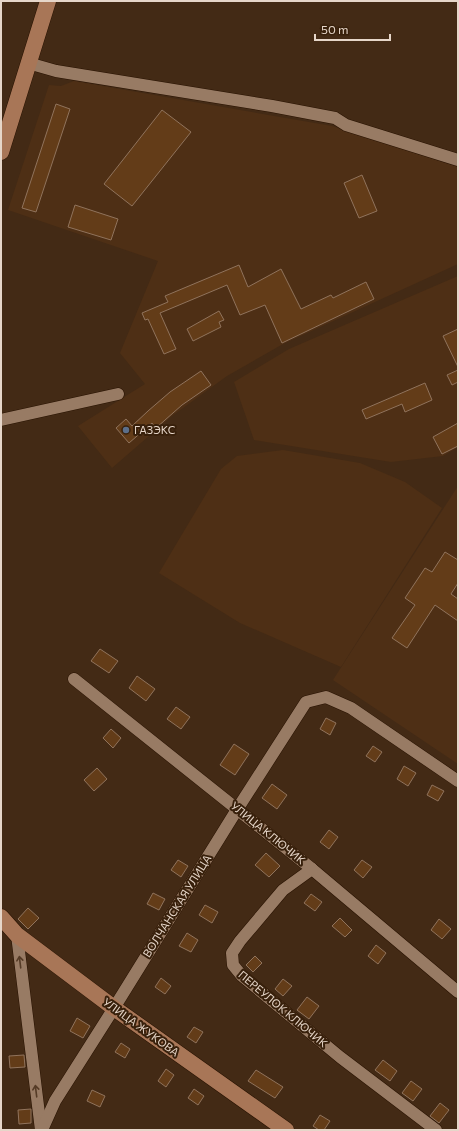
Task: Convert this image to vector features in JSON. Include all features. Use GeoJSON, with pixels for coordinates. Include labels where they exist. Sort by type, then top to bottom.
{"type":"FeatureCollection","features":[{"type":"Feature","properties":{"kind":"main road"},"geometry":{"type":"LineString","coordinates":[[1,152],[48,1]]}},
{"type":"Feature","properties":{"kind":"main road","name":"УЛИЦА ЖУКОВА"},"geometry":{"type":"LineString","coordinates":[[1,918],[17,935],[114,1008],[286,1130]]}},
{"type":"Feature","properties":{"kind":"street"},"geometry":{"type":"LineString","coordinates":[[28,63],[56,71],[272,106],[335,118],[346,125],[458,160]]}},
{"type":"Feature","properties":{"kind":"street"},"geometry":{"type":"LineString","coordinates":[[1,420],[118,394]]}},
{"type":"Feature","properties":{"kind":"street","name":"УЛИЦА КЛЮЧИК"},"geometry":{"type":"LineString","coordinates":[[74,679],[238,808],[458,992]]}},
{"type":"Feature","properties":{"kind":"street","name":"ВОЛЧАНСКАЯ УЛИЦА"},"geometry":{"type":"LineString","coordinates":[[41,1130],[55,1101],[306,702],[326,697],[351,708],[458,781]]}},
{"type":"Feature","properties":{"kind":"street","name":"ПЕРЕУЛОК КЛЮЧИК"},"geometry":{"type":"LineString","coordinates":[[312,869],[283,890],[250,929],[232,953],[233,965],[242,976],[340,1057],[436,1130]]}},
{"type":"Feature","properties":{"kind":"street","name":"ВОЛЧАНСКАЯ УЛИЦА"},"geometry":{"type":"LineString","coordinates":[[17,935],[41,1130]]}},
{"type":"Feature","properties":{"kind":"shaded area"},"geometry":{"type":"Polygon","coordinates":[[[74,81],[332,126],[458,167],[458,264],[283,344],[227,376],[172,416],[112,468],[78,426],[145,384],[120,353],[158,261],[8,210],[49,85],[61,86],[74,81]]]}},
{"type":"Feature","properties":{"kind":"shaded area"},"geometry":{"type":"Polygon","coordinates":[[[458,276],[458,447],[443,456],[391,462],[254,440],[234,382],[289,349],[458,276]]]}},
{"type":"Feature","properties":{"kind":"shaded area"},"geometry":{"type":"Polygon","coordinates":[[[283,450],[360,463],[405,482],[442,508],[341,667],[240,623],[159,573],[221,469],[237,456],[283,450]]]}},
{"type":"Feature","properties":{"kind":"shaded area"},"geometry":{"type":"Polygon","coordinates":[[[458,486],[458,764],[333,680],[458,486]]]}},
{"type":"Feature","properties":{"kind":"building"},"geometry":{"type":"Polygon","coordinates":[[[56,104],[70,109],[36,212],[22,208],[56,104]]]}},
{"type":"Feature","properties":{"kind":"building"},"geometry":{"type":"Polygon","coordinates":[[[162,110],[191,132],[132,206],[104,184],[162,110]]]}},
{"type":"Feature","properties":{"kind":"building"},"geometry":{"type":"Polygon","coordinates":[[[362,175],[377,211],[359,218],[344,183],[362,175]]]}},
{"type":"Feature","properties":{"kind":"building"},"geometry":{"type":"Polygon","coordinates":[[[75,205],[118,219],[111,240],[68,227],[75,205]]]}},
{"type":"Feature","properties":{"kind":"building"},"geometry":{"type":"Polygon","coordinates":[[[239,265],[248,287],[281,269],[301,309],[331,295],[333,298],[366,282],[374,299],[282,343],[265,305],[240,315],[227,285],[160,313],[176,349],[164,354],[148,319],[145,320],[142,313],[168,302],[165,296],[239,265]]]}},
{"type":"Feature","properties":{"kind":"building"},"geometry":{"type":"Polygon","coordinates":[[[219,311],[224,320],[219,322],[221,327],[193,341],[187,329],[219,311]]]}},
{"type":"Feature","properties":{"kind":"building"},"geometry":{"type":"Polygon","coordinates":[[[458,329],[458,367],[443,336],[458,329]]]}},
{"type":"Feature","properties":{"kind":"building"},"geometry":{"type":"Polygon","coordinates":[[[458,370],[458,382],[452,385],[447,375],[458,370]]]}},
{"type":"Feature","properties":{"kind":"building"},"geometry":{"type":"Polygon","coordinates":[[[201,371],[211,385],[182,405],[156,428],[152,423],[129,443],[116,428],[126,419],[132,426],[170,392],[201,371]]]}},
{"type":"Feature","properties":{"kind":"building"},"geometry":{"type":"Polygon","coordinates":[[[425,383],[432,400],[405,412],[402,404],[366,419],[362,410],[425,383]]]}},
{"type":"Feature","properties":{"kind":"building"},"geometry":{"type":"Polygon","coordinates":[[[458,423],[458,446],[442,454],[433,437],[458,423]]]}},
{"type":"Feature","properties":{"kind":"building"},"geometry":{"type":"Polygon","coordinates":[[[445,552],[458,560],[458,583],[451,594],[458,599],[458,621],[435,605],[407,648],[392,638],[415,605],[405,598],[425,568],[432,572],[445,552]]]}},
{"type":"Feature","properties":{"kind":"building"},"geometry":{"type":"Polygon","coordinates":[[[100,649],[118,661],[109,673],[91,661],[100,649]]]}},
{"type":"Feature","properties":{"kind":"building"},"geometry":{"type":"Polygon","coordinates":[[[137,676],[155,689],[146,701],[129,688],[137,676]]]}},
{"type":"Feature","properties":{"kind":"building"},"geometry":{"type":"Polygon","coordinates":[[[176,707],[190,717],[181,729],[167,719],[176,707]]]}},
{"type":"Feature","properties":{"kind":"building"},"geometry":{"type":"Polygon","coordinates":[[[326,718],[336,723],[330,735],[320,729],[326,718]]]}},
{"type":"Feature","properties":{"kind":"building"},"geometry":{"type":"Polygon","coordinates":[[[111,729],[121,738],[113,748],[103,738],[111,729]]]}},
{"type":"Feature","properties":{"kind":"building"},"geometry":{"type":"Polygon","coordinates":[[[234,744],[249,754],[235,775],[220,765],[234,744]]]}},
{"type":"Feature","properties":{"kind":"building"},"geometry":{"type":"Polygon","coordinates":[[[373,746],[382,752],[375,762],[366,756],[373,746]]]}},
{"type":"Feature","properties":{"kind":"building"},"geometry":{"type":"Polygon","coordinates":[[[404,766],[416,773],[408,786],[397,779],[404,766]]]}},
{"type":"Feature","properties":{"kind":"building"},"geometry":{"type":"Polygon","coordinates":[[[97,768],[107,779],[94,791],[84,780],[97,768]]]}},
{"type":"Feature","properties":{"kind":"building"},"geometry":{"type":"Polygon","coordinates":[[[272,784],[287,795],[277,809],[262,798],[272,784]]]}},
{"type":"Feature","properties":{"kind":"building"},"geometry":{"type":"Polygon","coordinates":[[[432,785],[444,791],[438,801],[427,795],[432,785]]]}},
{"type":"Feature","properties":{"kind":"building"},"geometry":{"type":"Polygon","coordinates":[[[329,830],[338,837],[329,849],[320,842],[329,830]]]}},
{"type":"Feature","properties":{"kind":"building"},"geometry":{"type":"Polygon","coordinates":[[[266,853],[280,866],[269,877],[255,865],[266,853]]]}},
{"type":"Feature","properties":{"kind":"building"},"geometry":{"type":"Polygon","coordinates":[[[178,860],[188,866],[181,877],[171,870],[178,860]]]}},
{"type":"Feature","properties":{"kind":"building"},"geometry":{"type":"Polygon","coordinates":[[[362,860],[372,867],[363,878],[354,870],[362,860]]]}},
{"type":"Feature","properties":{"kind":"building"},"geometry":{"type":"Polygon","coordinates":[[[153,893],[165,899],[159,910],[147,904],[153,893]]]}},
{"type":"Feature","properties":{"kind":"building"},"geometry":{"type":"Polygon","coordinates":[[[311,894],[322,902],[315,911],[304,903],[311,894]]]}},
{"type":"Feature","properties":{"kind":"building"},"geometry":{"type":"Polygon","coordinates":[[[205,905],[218,912],[212,923],[199,915],[205,905]]]}},
{"type":"Feature","properties":{"kind":"building"},"geometry":{"type":"Polygon","coordinates":[[[28,908],[39,918],[28,929],[18,919],[28,908]]]}},
{"type":"Feature","properties":{"kind":"building"},"geometry":{"type":"Polygon","coordinates":[[[340,918],[352,930],[345,937],[332,926],[340,918]]]}},
{"type":"Feature","properties":{"kind":"building"},"geometry":{"type":"Polygon","coordinates":[[[439,919],[451,929],[442,939],[431,930],[439,919]]]}},
{"type":"Feature","properties":{"kind":"building"},"geometry":{"type":"Polygon","coordinates":[[[187,933],[198,940],[191,952],[179,946],[187,933]]]}},
{"type":"Feature","properties":{"kind":"building"},"geometry":{"type":"Polygon","coordinates":[[[376,945],[386,953],[378,964],[368,956],[376,945]]]}},
{"type":"Feature","properties":{"kind":"building"},"geometry":{"type":"Polygon","coordinates":[[[255,956],[262,963],[253,972],[246,965],[255,956]]]}},
{"type":"Feature","properties":{"kind":"building"},"geometry":{"type":"Polygon","coordinates":[[[161,978],[171,986],[165,994],[155,987],[161,978]]]}},
{"type":"Feature","properties":{"kind":"building"},"geometry":{"type":"Polygon","coordinates":[[[283,979],[292,986],[283,996],[275,989],[283,979]]]}},
{"type":"Feature","properties":{"kind":"building"},"geometry":{"type":"Polygon","coordinates":[[[307,997],[319,1006],[309,1019],[297,1010],[307,997]]]}},
{"type":"Feature","properties":{"kind":"building"},"geometry":{"type":"Polygon","coordinates":[[[77,1018],[90,1026],[83,1038],[70,1031],[77,1018]]]}},
{"type":"Feature","properties":{"kind":"building"},"geometry":{"type":"Polygon","coordinates":[[[194,1027],[203,1032],[196,1043],[187,1037],[194,1027]]]}},
{"type":"Feature","properties":{"kind":"building"},"geometry":{"type":"Polygon","coordinates":[[[121,1043],[130,1049],[125,1058],[115,1052],[121,1043]]]}},
{"type":"Feature","properties":{"kind":"building"},"geometry":{"type":"Polygon","coordinates":[[[24,1055],[25,1067],[10,1068],[9,1056],[24,1055]]]}},
{"type":"Feature","properties":{"kind":"building"},"geometry":{"type":"Polygon","coordinates":[[[383,1060],[397,1071],[390,1081],[375,1070],[383,1060]]]}},
{"type":"Feature","properties":{"kind":"building"},"geometry":{"type":"Polygon","coordinates":[[[166,1069],[174,1075],[166,1087],[158,1081],[166,1069]]]}},
{"type":"Feature","properties":{"kind":"building"},"geometry":{"type":"Polygon","coordinates":[[[256,1070],[283,1087],[275,1098],[248,1081],[256,1070]]]}},
{"type":"Feature","properties":{"kind":"building"},"geometry":{"type":"Polygon","coordinates":[[[411,1081],[422,1089],[413,1101],[402,1093],[411,1081]]]}},
{"type":"Feature","properties":{"kind":"building"},"geometry":{"type":"Polygon","coordinates":[[[194,1089],[204,1096],[198,1105],[188,1098],[194,1089]]]}},
{"type":"Feature","properties":{"kind":"building"},"geometry":{"type":"Polygon","coordinates":[[[92,1090],[105,1096],[100,1107],[87,1101],[92,1090]]]}},
{"type":"Feature","properties":{"kind":"building"},"geometry":{"type":"Polygon","coordinates":[[[440,1103],[449,1110],[439,1123],[430,1116],[440,1103]]]}},
{"type":"Feature","properties":{"kind":"building"},"geometry":{"type":"Polygon","coordinates":[[[31,1109],[31,1123],[19,1124],[18,1110],[31,1109]]]}},
{"type":"Feature","properties":{"kind":"building"},"geometry":{"type":"Polygon","coordinates":[[[320,1115],[330,1121],[324,1130],[319,1130],[313,1126],[320,1115]]]}},
{"type":"Feature","properties":{"kind":"place","name":"ГАЗЭКС"},"geometry":{"type":"Point","coordinates":[126,430]}}]}
